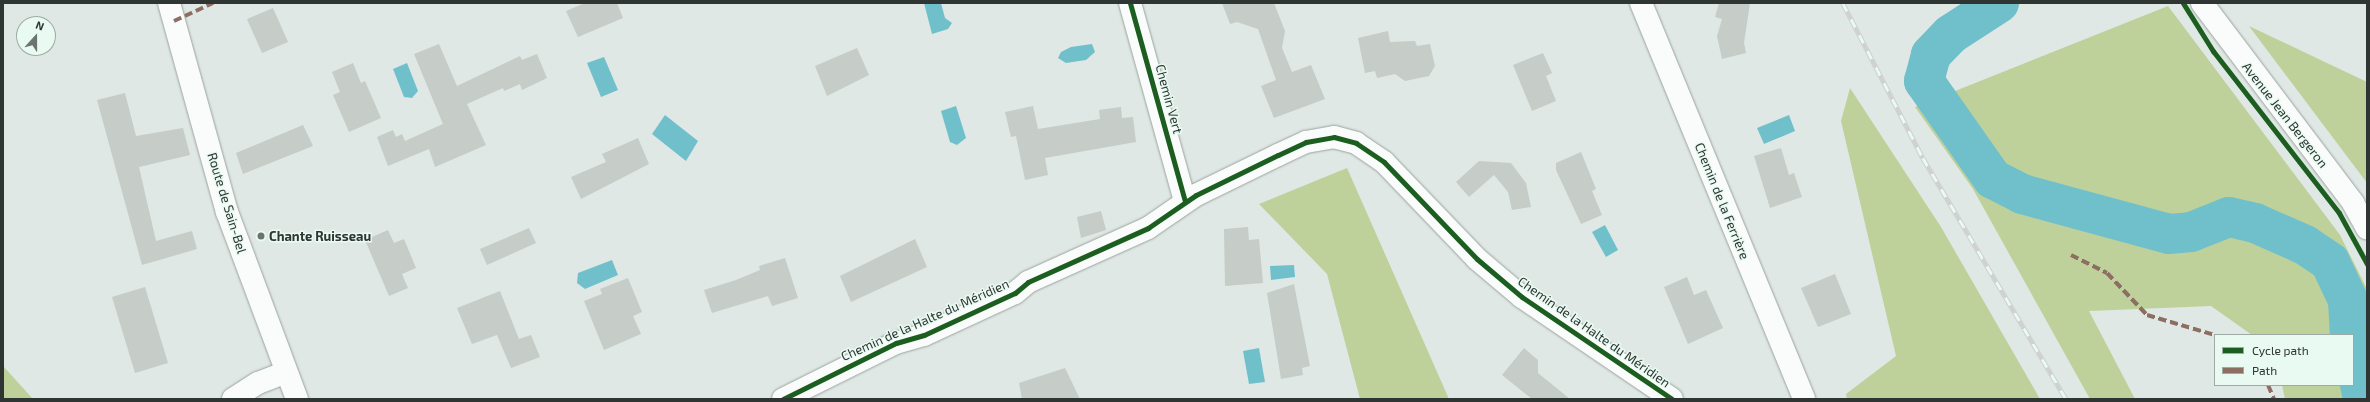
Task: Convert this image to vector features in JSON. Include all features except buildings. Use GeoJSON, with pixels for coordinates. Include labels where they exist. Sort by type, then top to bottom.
{"type":"FeatureCollection","features":[{"type":"Feature","properties":{"kind":"street","name":"Route de Sain-Bel"},"geometry":{"type":"LineString","coordinates":[[169,3],[227,212],[297,399]]}},
{"type":"Feature","properties":{"kind":"street","name":"Chemin Vert"},"geometry":{"type":"LineString","coordinates":[[1130,3],[1185,201]]}},
{"type":"Feature","properties":{"kind":"street","name":"Chemin de la Ferrière"},"geometry":{"type":"LineString","coordinates":[[1641,3],[1804,399]]}},
{"type":"Feature","properties":{"kind":"street","name":"Avenue Jean Bergeron"},"geometry":{"type":"LineString","coordinates":[[2202,3],[2353,203],[2367,228]]}},
{"type":"Feature","properties":{"kind":"street","name":"Chemin de la Halte du Méridien"},"geometry":{"type":"LineString","coordinates":[[783,399],[896,343],[924,334],[1015,293],[1028,282],[1148,228],[1185,201],[1306,142],[1334,137],[1356,143],[1384,162],[1477,259],[1522,297],[1672,399]]}},
{"type":"Feature","properties":{"kind":"street"},"geometry":{"type":"LineString","coordinates":[[233,399],[258,383],[286,372]]}},
{"type":"Feature","properties":{"kind":"green space"},"geometry":{"type":"Polygon","coordinates":[[[2168,6],[2340,235],[2367,289],[2367,399],[2285,399],[2282,386],[2354,386],[2354,334],[2251,334],[2211,306],[2089,311],[2135,399],[2090,399],[1973,189],[1915,107],[2168,6]]]}},
{"type":"Feature","properties":{"kind":"green space"},"geometry":{"type":"Polygon","coordinates":[[[2249,26],[2367,82],[2367,183],[2249,26]]]}},
{"type":"Feature","properties":{"kind":"green space"},"geometry":{"type":"Polygon","coordinates":[[[1850,88],[1941,227],[2040,399],[1847,399],[1846,394],[1896,356],[1841,121],[1850,88]]]}},
{"type":"Feature","properties":{"kind":"green space"},"geometry":{"type":"Polygon","coordinates":[[[1347,168],[1449,399],[1360,399],[1327,274],[1259,204],[1347,168]]]}},
{"type":"Feature","properties":{"kind":"green space"},"geometry":{"type":"Polygon","coordinates":[[[3,366],[33,399],[3,399],[3,366]]]}},
{"type":"Feature","properties":{"kind":"water"},"geometry":{"type":"Polygon","coordinates":[[[924,3],[941,3],[945,18],[952,23],[948,29],[932,34],[924,3]]]}},
{"type":"Feature","properties":{"kind":"water"},"geometry":{"type":"Polygon","coordinates":[[[1092,44],[1095,52],[1086,60],[1066,63],[1058,58],[1061,52],[1071,47],[1092,44]]]}},
{"type":"Feature","properties":{"kind":"water"},"geometry":{"type":"Polygon","coordinates":[[[604,57],[618,90],[601,97],[587,63],[604,57]]]}},
{"type":"Feature","properties":{"kind":"water"},"geometry":{"type":"Polygon","coordinates":[[[407,63],[418,91],[412,98],[404,97],[393,69],[407,63]]]}},
{"type":"Feature","properties":{"kind":"water"},"geometry":{"type":"Polygon","coordinates":[[[956,106],[966,138],[957,145],[950,142],[941,111],[956,106]]]}},
{"type":"Feature","properties":{"kind":"water"},"geometry":{"type":"Polygon","coordinates":[[[665,115],[698,141],[686,161],[652,134],[665,115]]]}},
{"type":"Feature","properties":{"kind":"water"},"geometry":{"type":"Polygon","coordinates":[[[1789,115],[1795,131],[1764,144],[1757,128],[1789,115]]]}},
{"type":"Feature","properties":{"kind":"water"},"geometry":{"type":"Polygon","coordinates":[[[1605,225],[1618,250],[1606,257],[1592,232],[1605,225]]]}},
{"type":"Feature","properties":{"kind":"water"},"geometry":{"type":"Polygon","coordinates":[[[612,260],[618,275],[585,289],[577,283],[578,273],[612,260]]]}},
{"type":"Feature","properties":{"kind":"water"},"geometry":{"type":"Polygon","coordinates":[[[1294,265],[1295,277],[1271,280],[1270,266],[1294,265]]]}},
{"type":"Feature","properties":{"kind":"water"},"geometry":{"type":"Polygon","coordinates":[[[1259,348],[1265,382],[1249,384],[1243,351],[1259,348]]]}},
{"type":"Feature","properties":{"kind":"waterway"},"geometry":{"type":"LineString","coordinates":[[1999,3],[1951,34],[1931,55],[1924,81],[1993,179],[2022,194],[2169,234],[2191,232],[2229,217],[2255,223],[2305,245],[2330,262],[2348,300],[2350,334]]}},
{"type":"Feature","properties":{"kind":"waterway"},"geometry":{"type":"LineString","coordinates":[[2354,355],[2363,399]]}},
{"type":"Feature","properties":{"kind":"railway"},"geometry":{"type":"LineString","coordinates":[[1843,3],[1923,158],[2066,399]]}},
{"type":"Feature","properties":{"kind":"marked path"},"geometry":{"type":"LineString","coordinates":[[174,21],[213,3]]}},
{"type":"Feature","properties":{"kind":"marked path"},"geometry":{"type":"LineString","coordinates":[[2071,255],[2107,273],[2147,315],[2214,335]]}},
{"type":"Feature","properties":{"kind":"marked path"},"geometry":{"type":"LineString","coordinates":[[2268,386],[2274,399]]}},
{"type":"Feature","properties":{"kind":"cycle path"},"geometry":{"type":"LineString","coordinates":[[1130,3],[1185,201]]}},
{"type":"Feature","properties":{"kind":"cycle path"},"geometry":{"type":"LineString","coordinates":[[2183,3],[2213,51],[2339,213],[2367,264]]}},
{"type":"Feature","properties":{"kind":"cycle path"},"geometry":{"type":"LineString","coordinates":[[783,399],[896,343],[924,335],[1015,293],[1028,282],[1148,228],[1196,195],[1278,155],[1306,142],[1334,137],[1356,143],[1384,162],[1477,259],[1522,297],[1672,399]]}},
{"type":"Feature","properties":{"kind":"place","name":"Chante Ruisseau"},"geometry":{"type":"Point","coordinates":[261,236]}}]}
